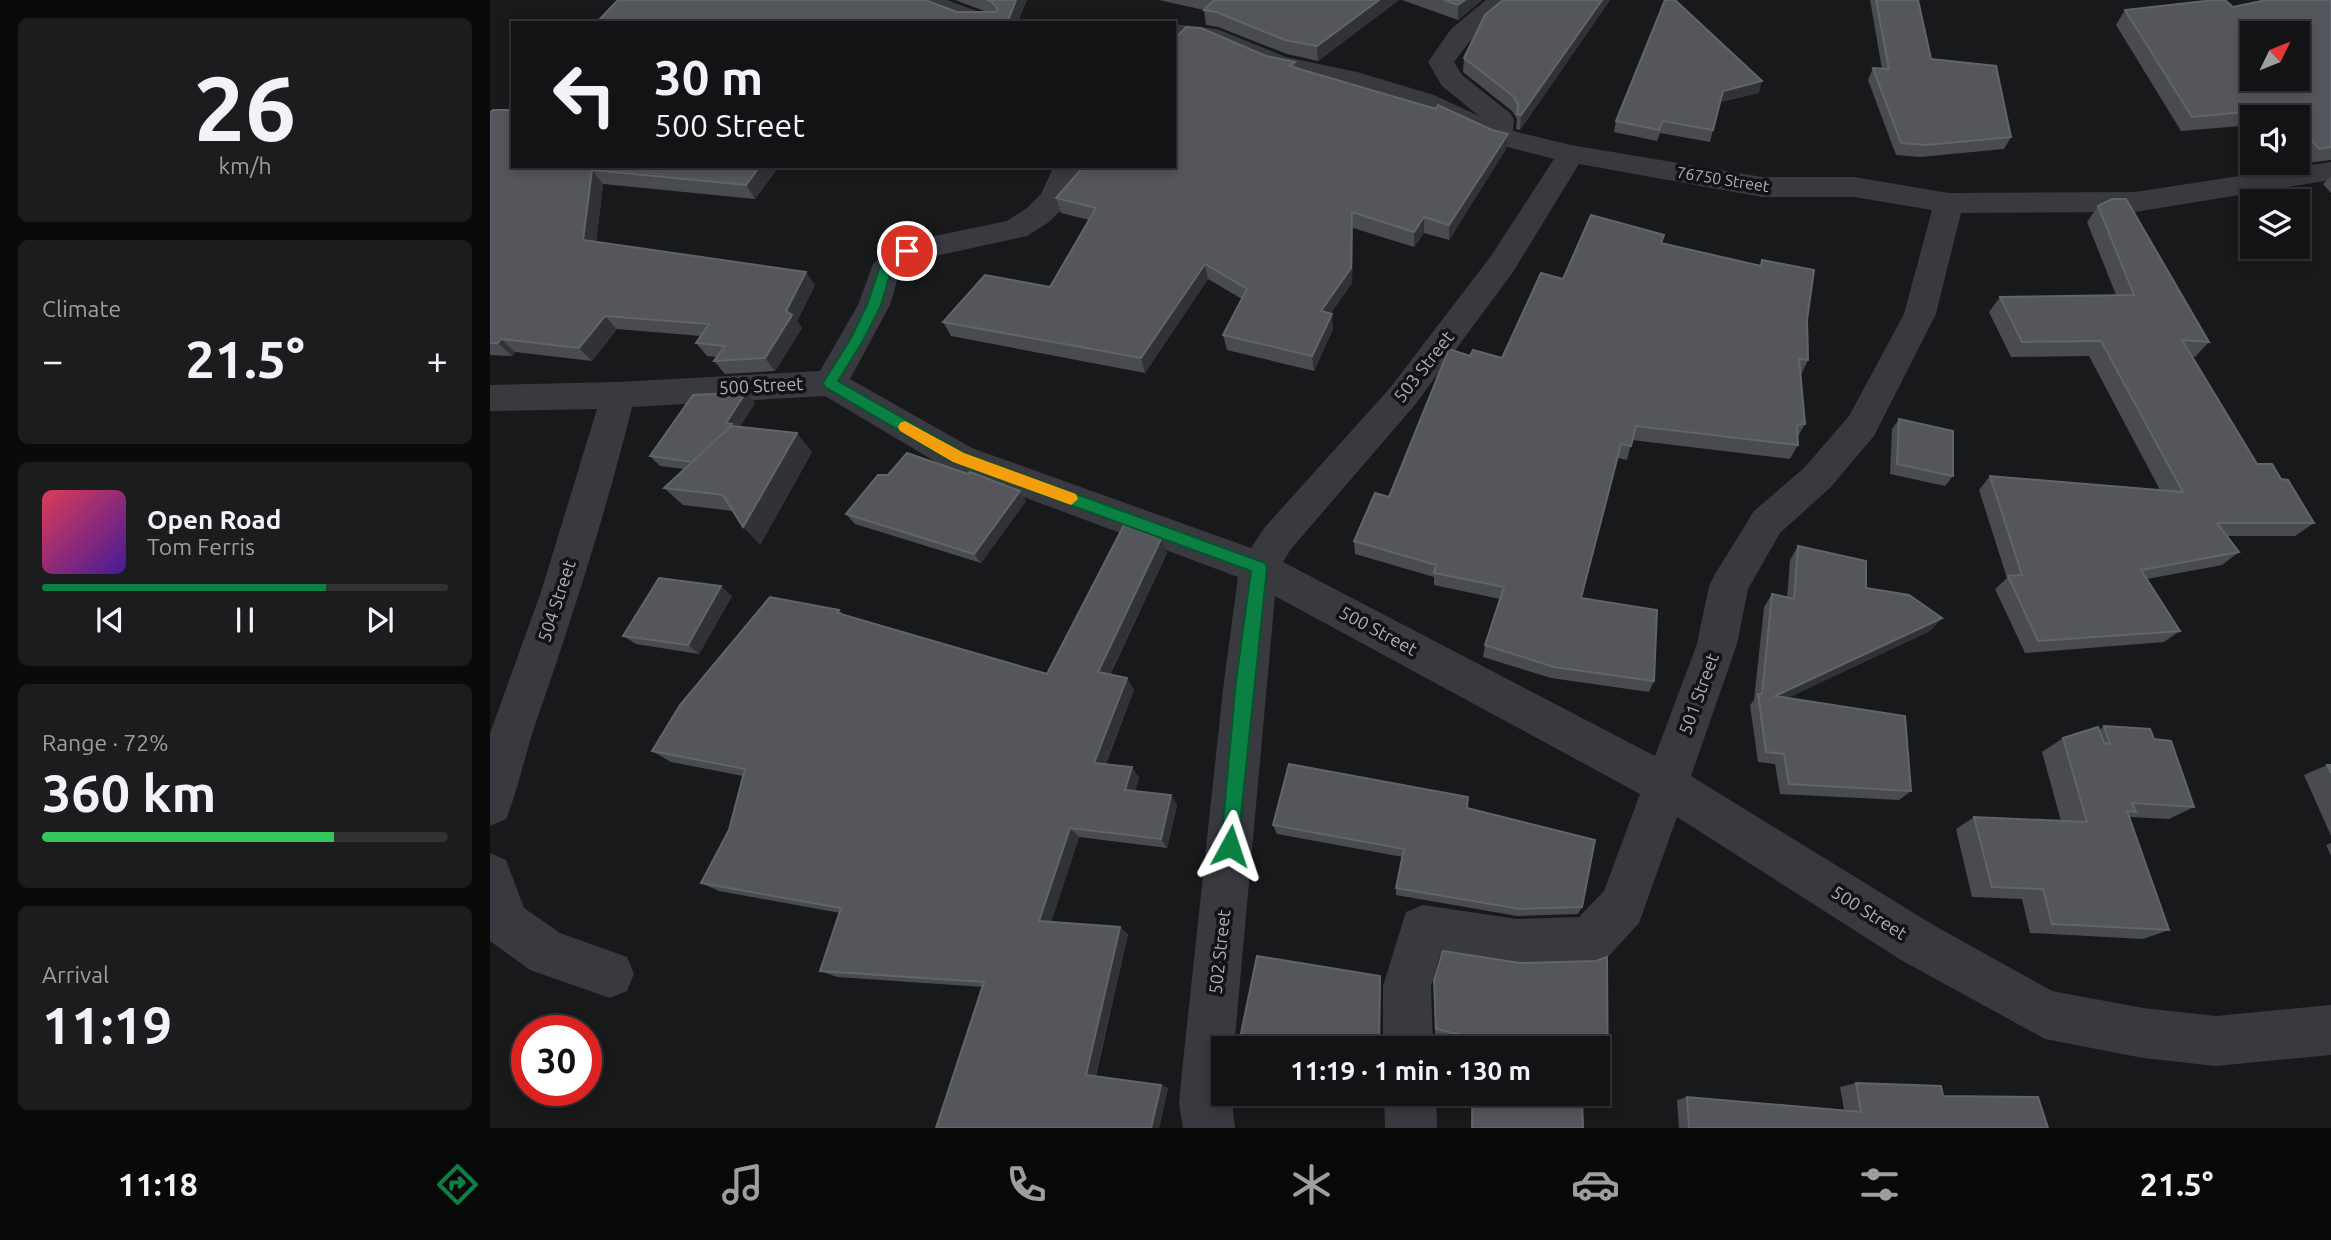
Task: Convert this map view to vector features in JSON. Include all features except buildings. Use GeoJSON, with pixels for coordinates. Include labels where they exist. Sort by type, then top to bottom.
{"type":"FeatureCollection","features":[{"type":"Feature","properties":{"kind":"street"},"geometry":{"type":"LineString","coordinates":[[924,0],[982,21]]}},
{"type":"Feature","properties":{"kind":"street"},"geometry":{"type":"LineString","coordinates":[[1502,137],[1500,119],[1451,80],[1441,62],[1450,44],[1469,24],[1483,11],[1504,0]]}},
{"type":"Feature","properties":{"kind":"street","name":"76750 Street"},"geometry":{"type":"LineString","coordinates":[[1176,32],[1209,34],[1278,63],[1348,78],[1424,101],[1502,137],[1571,154],[1762,187],[1854,187],[1949,203],[2135,202],[2331,171]]}},
{"type":"Feature","properties":{"kind":"street","name":"503 Street"},"geometry":{"type":"LineString","coordinates":[[1259,568],[1278,538],[1402,397],[1502,264],[1571,154]]}},
{"type":"Feature","properties":{"kind":"street"},"geometry":{"type":"LineString","coordinates":[[830,383],[863,328],[874,305],[884,272],[907,251],[1016,229],[1038,215],[1054,199],[1068,168]]}},
{"type":"Feature","properties":{"kind":"street","name":"501 Street"},"geometry":{"type":"LineString","coordinates":[[1408,1036],[1407,986],[1423,929],[1517,943],[1590,941],[1622,906],[1717,644],[1729,586],[1767,522],[1817,478],[1862,426],[1920,314],[1949,203]]}},
{"type":"Feature","properties":{"kind":"street","name":"500 Street"},"geometry":{"type":"LineString","coordinates":[[490,398],[618,395],[830,383],[959,457],[1259,568],[1666,785],[1918,943],[2045,1014],[2143,1033],[2216,1041],[2331,1030]]}},
{"type":"Feature","properties":{"kind":"street","name":"504 Street"},"geometry":{"type":"LineString","coordinates":[[490,804],[500,760],[539,657],[598,472],[618,395]]}},
{"type":"Feature","properties":{"kind":"street","name":"502 Street"},"geometry":{"type":"LineString","coordinates":[[1209,1128],[1205,1104],[1207,1071],[1245,681],[1259,568]]}},
{"type":"Feature","properties":{"kind":"street"},"geometry":{"type":"LineString","coordinates":[[490,876],[506,924],[547,953],[610,974]]}},
{"type":"Feature","properties":{"kind":"street"},"geometry":{"type":"LineString","coordinates":[[1410,1106],[1411,1128]]}},
{"type":"Feature","properties":{"kind":"slow traffic"},"geometry":{"type":"LineString","coordinates":[[905,427],[959,457],[1071,499]]}},
{"type":"Feature","properties":{"kind":"route"},"geometry":{"type":"LineString","coordinates":[[907,251],[884,272],[874,305],[830,383],[959,457],[1259,568],[1245,681],[1230,846]]}}]}
